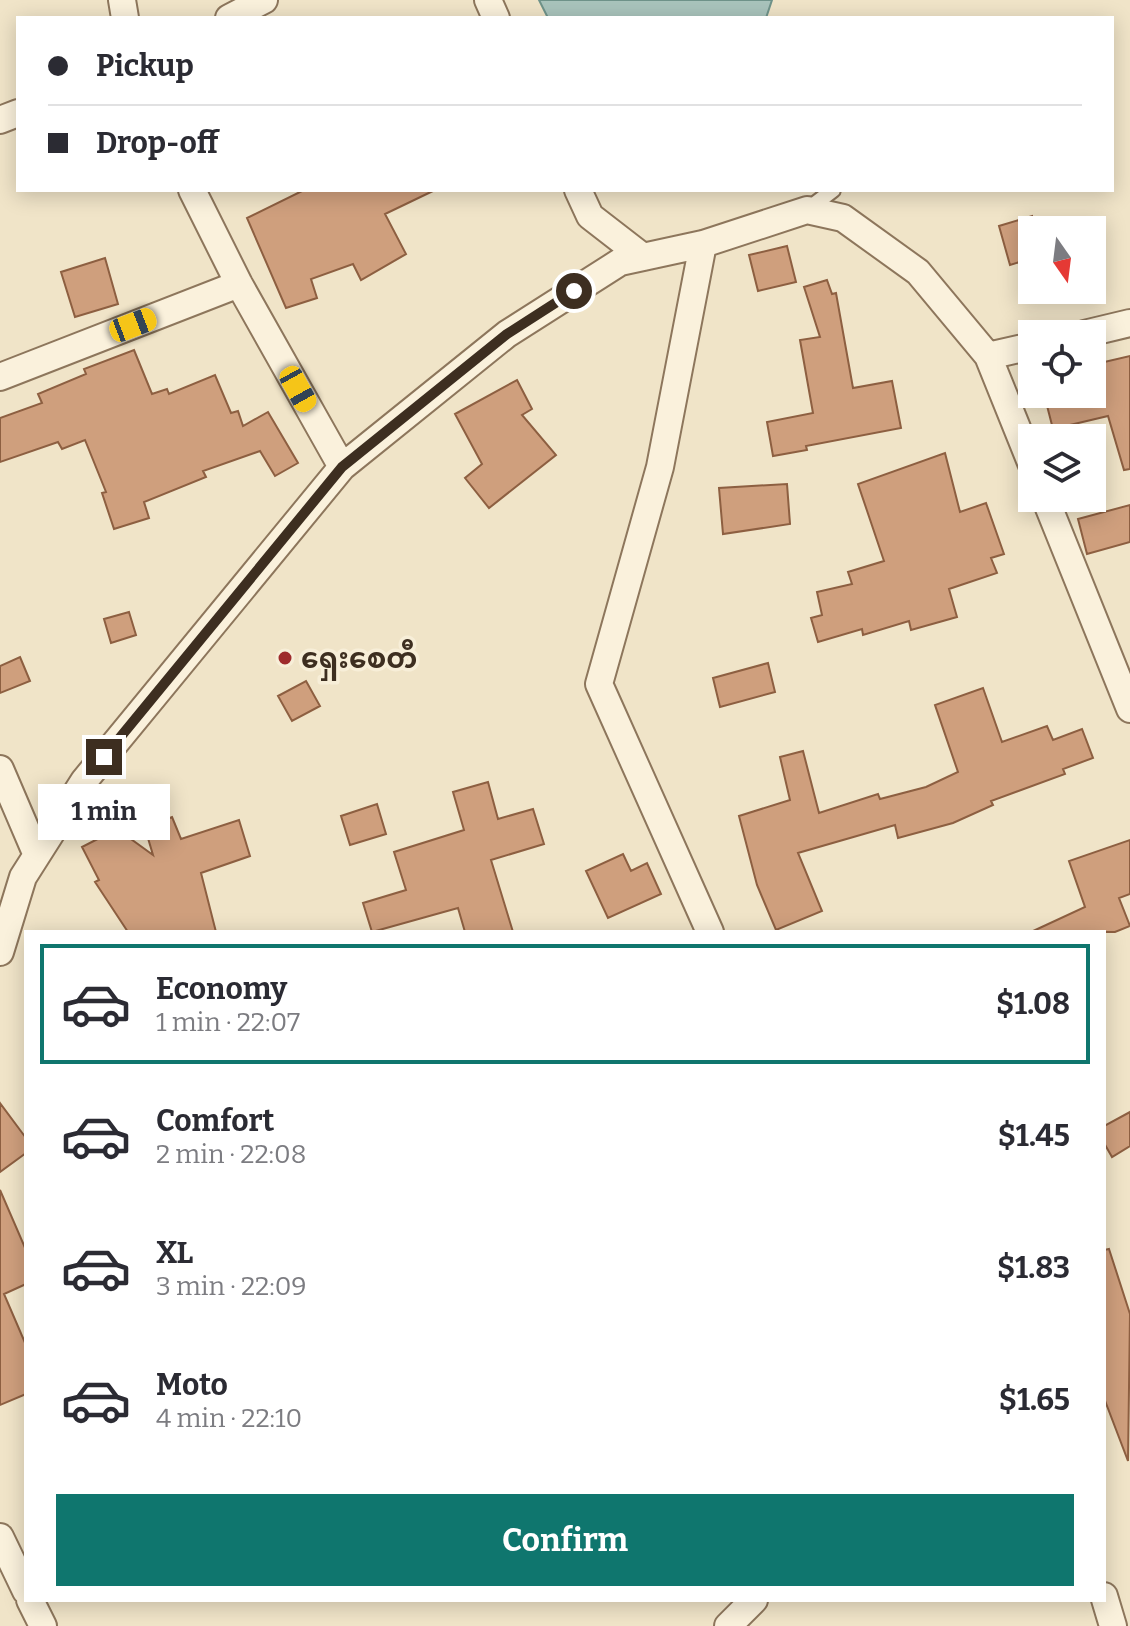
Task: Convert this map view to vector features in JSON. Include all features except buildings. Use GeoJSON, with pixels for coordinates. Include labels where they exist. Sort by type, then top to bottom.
{"type":"FeatureCollection","features":[{"type":"Feature","properties":{"kind":"street"},"geometry":{"type":"LineString","coordinates":[[233,16],[264,0]]}},
{"type":"Feature","properties":{"kind":"street"},"geometry":{"type":"LineString","coordinates":[[193,192],[239,284],[342,467]]}},
{"type":"Feature","properties":{"kind":"street"},"geometry":{"type":"LineString","coordinates":[[579,192],[590,216],[643,257]]}},
{"type":"Feature","properties":{"kind":"street"},"geometry":{"type":"LineString","coordinates":[[0,952],[11,881],[36,853],[84,781],[342,467],[507,334],[620,262],[703,244],[807,210],[843,218],[918,272],[988,356],[1018,430]]}},
{"type":"Feature","properties":{"kind":"street"},"geometry":{"type":"LineString","coordinates":[[703,244],[660,467],[599,684],[709,930]]}},
{"type":"Feature","properties":{"kind":"street"},"geometry":{"type":"LineString","coordinates":[[0,377],[239,284]]}},
{"type":"Feature","properties":{"kind":"street"},"geometry":{"type":"LineString","coordinates":[[1106,329],[1130,323]]}},
{"type":"Feature","properties":{"kind":"street"},"geometry":{"type":"LineString","coordinates":[[988,356],[1018,349]]}},
{"type":"Feature","properties":{"kind":"street"},"geometry":{"type":"LineString","coordinates":[[1051,512],[1130,709]]}},
{"type":"Feature","properties":{"kind":"street"},"geometry":{"type":"LineString","coordinates":[[0,769],[36,853]]}},
{"type":"Feature","properties":{"kind":"street"},"geometry":{"type":"LineString","coordinates":[[0,1537],[24,1587]]}},
{"type":"Feature","properties":{"kind":"street"},"geometry":{"type":"LineString","coordinates":[[31,1602],[43,1626]]}},
{"type":"Feature","properties":{"kind":"street"},"geometry":{"type":"LineString","coordinates":[[728,1626],[752,1602]]}},
{"type":"Feature","properties":{"kind":"street"},"geometry":{"type":"LineString","coordinates":[[1106,1602],[1113,1626]]}},
{"type":"Feature","properties":{"kind":"lane"},"geometry":{"type":"LineString","coordinates":[[807,210],[830,192]]}},
{"type":"Feature","properties":{"kind":"water"},"geometry":{"type":"Polygon","coordinates":[[[539,0],[772,0],[767,16],[547,16],[539,0]]]}},
{"type":"Feature","properties":{"kind":"place","name":"ရှေးစေတီ"},"geometry":{"type":"Point","coordinates":[285,658]}},
{"type":"Feature","properties":{"kind":"route"},"geometry":{"type":"LineString","coordinates":[[104,757],[342,467],[507,334],[574,291]]}}]}
